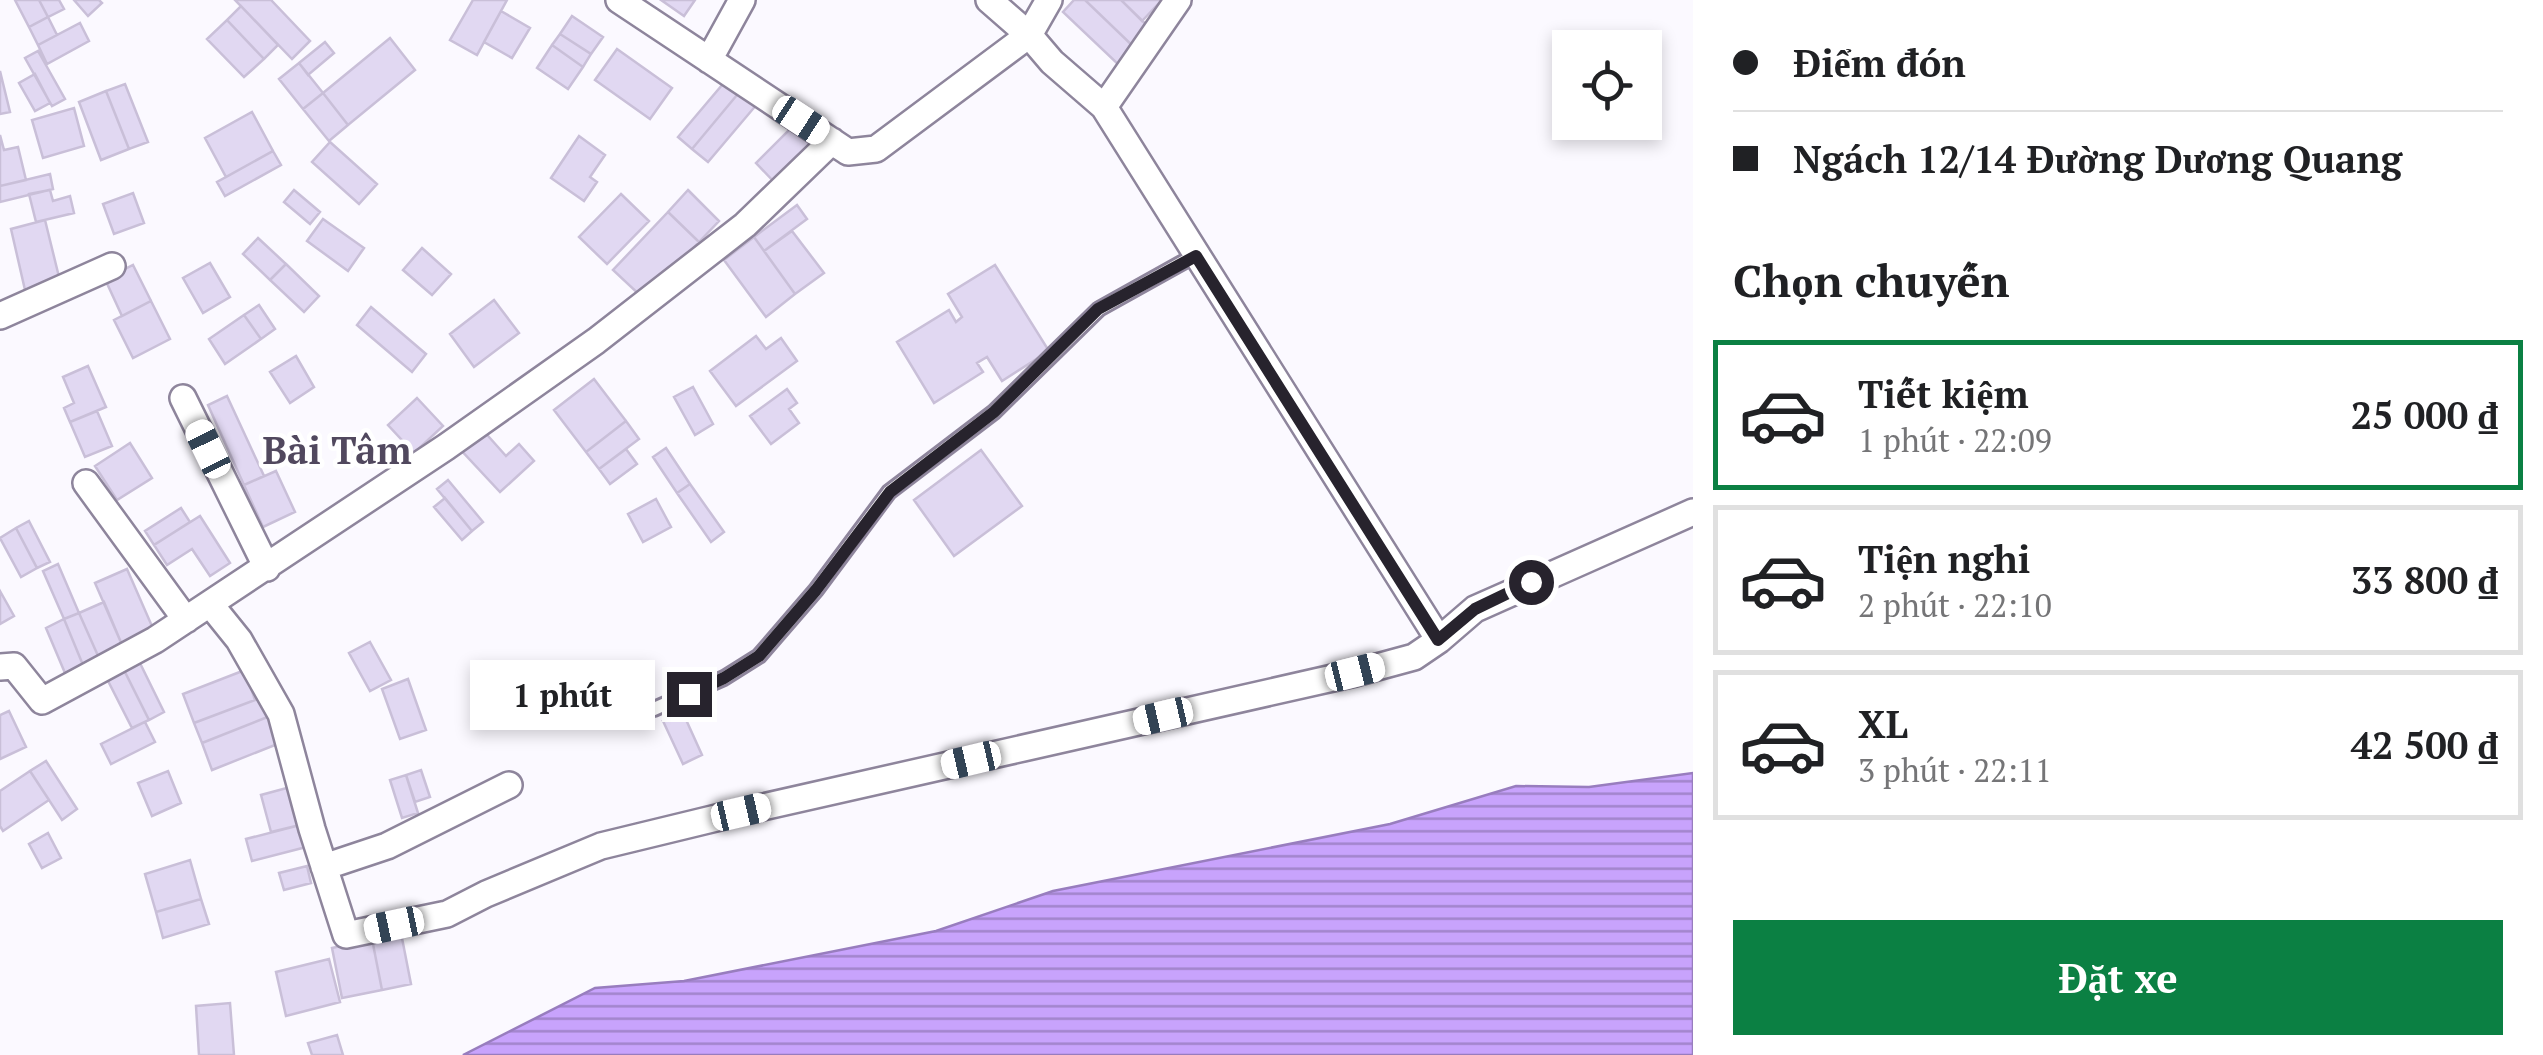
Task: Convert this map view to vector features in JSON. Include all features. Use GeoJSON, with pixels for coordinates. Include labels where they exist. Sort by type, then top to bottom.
{"type":"FeatureCollection","features":[{"type":"Feature","properties":{"kind":"street"},"geometry":{"type":"LineString","coordinates":[[618,0],[848,152],[876,149],[1029,35],[1049,0]]}},
{"type":"Feature","properties":{"kind":"street"},"geometry":{"type":"LineString","coordinates":[[709,60],[742,0]]}},
{"type":"Feature","properties":{"kind":"street"},"geometry":{"type":"LineString","coordinates":[[990,0],[1104,107],[1438,640]]}},
{"type":"Feature","properties":{"kind":"street"},"geometry":{"type":"LineString","coordinates":[[1104,107],[1178,0]]}},
{"type":"Feature","properties":{"kind":"street"},"geometry":{"type":"LineString","coordinates":[[0,667],[14,666],[42,701],[186,620],[596,341],[745,225],[832,140]]}},
{"type":"Feature","properties":{"kind":"street"},"geometry":{"type":"LineString","coordinates":[[0,316],[112,266]]}},
{"type":"Feature","properties":{"kind":"street"},"geometry":{"type":"LineString","coordinates":[[183,398],[267,568]]}},
{"type":"Feature","properties":{"kind":"street"},"geometry":{"type":"LineString","coordinates":[[86,483],[186,620]]}},
{"type":"Feature","properties":{"kind":"street"},"geometry":{"type":"LineString","coordinates":[[210,604],[239,640],[281,714],[346,935],[448,914],[601,846],[1414,657],[1475,609],[1693,512]]}},
{"type":"Feature","properties":{"kind":"street"},"geometry":{"type":"LineString","coordinates":[[324,867],[387,846],[509,786]]}},
{"type":"Feature","properties":{"kind":"lane"},"geometry":{"type":"LineString","coordinates":[[654,709],[724,678],[759,656],[816,590],[890,492],[994,412],[1098,309],[1196,256]]}},
{"type":"Feature","properties":{"kind":"shaded area"},"geometry":{"type":"Polygon","coordinates":[[[1693,773],[1693,1055],[463,1055],[595,988],[684,981],[936,931],[1053,891],[1390,824],[1516,786],[1589,787],[1693,773]]]}},
{"type":"Feature","properties":{"kind":"building"},"geometry":{"type":"Polygon","coordinates":[[[15,0],[39,0],[48,17],[29,27],[15,0]]]}},
{"type":"Feature","properties":{"kind":"building"},"geometry":{"type":"Polygon","coordinates":[[[39,0],[59,0],[64,9],[48,17],[39,0]]]}},
{"type":"Feature","properties":{"kind":"building"},"geometry":{"type":"Polygon","coordinates":[[[74,0],[99,0],[102,3],[88,16],[74,0]]]}},
{"type":"Feature","properties":{"kind":"building"},"geometry":{"type":"Polygon","coordinates":[[[235,0],[271,0],[310,41],[292,59],[235,0]]]}},
{"type":"Feature","properties":{"kind":"building"},"geometry":{"type":"Polygon","coordinates":[[[473,0],[507,0],[477,55],[450,40],[473,0]]]}},
{"type":"Feature","properties":{"kind":"building"},"geometry":{"type":"Polygon","coordinates":[[[661,0],[695,0],[684,16],[661,0]]]}},
{"type":"Feature","properties":{"kind":"building"},"geometry":{"type":"Polygon","coordinates":[[[1074,0],[1085,0],[1137,50],[1121,67],[1063,12],[1074,0]]]}},
{"type":"Feature","properties":{"kind":"building"},"geometry":{"type":"Polygon","coordinates":[[[1085,0],[1121,0],[1154,32],[1137,50],[1085,0]]]}},
{"type":"Feature","properties":{"kind":"building"},"geometry":{"type":"Polygon","coordinates":[[[1121,0],[1162,0],[1142,21],[1121,0]]]}},
{"type":"Feature","properties":{"kind":"building"},"geometry":{"type":"Polygon","coordinates":[[[241,6],[278,45],[264,59],[227,20],[241,6]]]}},
{"type":"Feature","properties":{"kind":"building"},"geometry":{"type":"Polygon","coordinates":[[[501,11],[530,28],[512,58],[484,42],[501,11]]]}},
{"type":"Feature","properties":{"kind":"building"},"geometry":{"type":"Polygon","coordinates":[[[572,16],[603,37],[591,54],[560,34],[572,16]]]}},
{"type":"Feature","properties":{"kind":"building"},"geometry":{"type":"Polygon","coordinates":[[[48,17],[57,35],[38,45],[29,27],[48,17]]]}},
{"type":"Feature","properties":{"kind":"building"},"geometry":{"type":"Polygon","coordinates":[[[227,20],[264,59],[244,77],[207,39],[227,20]]]}},
{"type":"Feature","properties":{"kind":"building"},"geometry":{"type":"Polygon","coordinates":[[[80,23],[89,41],[47,64],[38,45],[80,23]]]}},
{"type":"Feature","properties":{"kind":"building"},"geometry":{"type":"Polygon","coordinates":[[[560,34],[591,54],[583,67],[552,45],[560,34]]]}},
{"type":"Feature","properties":{"kind":"building"},"geometry":{"type":"Polygon","coordinates":[[[390,38],[415,70],[348,125],[323,93],[390,38]]]}},
{"type":"Feature","properties":{"kind":"building"},"geometry":{"type":"Polygon","coordinates":[[[325,42],[334,53],[308,75],[299,63],[325,42]]]}},
{"type":"Feature","properties":{"kind":"building"},"geometry":{"type":"Polygon","coordinates":[[[552,45],[583,67],[568,89],[537,68],[552,45]]]}},
{"type":"Feature","properties":{"kind":"building"},"geometry":{"type":"Polygon","coordinates":[[[617,49],[672,88],[650,119],[595,80],[617,49]]]}},
{"type":"Feature","properties":{"kind":"building"},"geometry":{"type":"Polygon","coordinates":[[[38,51],[65,99],[52,106],[25,58],[38,51]]]}},
{"type":"Feature","properties":{"kind":"building"},"geometry":{"type":"Polygon","coordinates":[[[299,63],[323,93],[303,109],[279,79],[299,63]]]}},
{"type":"Feature","properties":{"kind":"building"},"geometry":{"type":"Polygon","coordinates":[[[0,71],[10,112],[0,114],[0,71]]]}},
{"type":"Feature","properties":{"kind":"building"},"geometry":{"type":"Polygon","coordinates":[[[35,74],[50,103],[35,111],[19,83],[35,74]]]}},
{"type":"Feature","properties":{"kind":"building"},"geometry":{"type":"Polygon","coordinates":[[[728,78],[742,89],[692,149],[678,137],[728,78]]]}},
{"type":"Feature","properties":{"kind":"building"},"geometry":{"type":"Polygon","coordinates":[[[125,84],[148,142],[129,149],[106,91],[125,84]]]}},
{"type":"Feature","properties":{"kind":"building"},"geometry":{"type":"Polygon","coordinates":[[[742,89],[758,103],[708,162],[692,149],[742,89]]]}},
{"type":"Feature","properties":{"kind":"building"},"geometry":{"type":"Polygon","coordinates":[[[106,91],[129,149],[101,160],[79,102],[106,91]]]}},
{"type":"Feature","properties":{"kind":"building"},"geometry":{"type":"Polygon","coordinates":[[[323,93],[348,125],[329,141],[303,109],[323,93]]]}},
{"type":"Feature","properties":{"kind":"building"},"geometry":{"type":"Polygon","coordinates":[[[74,108],[84,146],[43,158],[32,120],[74,108]]]}},
{"type":"Feature","properties":{"kind":"building"},"geometry":{"type":"Polygon","coordinates":[[[252,112],[273,151],[226,177],[205,138],[252,112]]]}},
{"type":"Feature","properties":{"kind":"building"},"geometry":{"type":"Polygon","coordinates":[[[793,126],[816,150],[778,186],[756,163],[793,126]]]}},
{"type":"Feature","properties":{"kind":"building"},"geometry":{"type":"Polygon","coordinates":[[[0,135],[4,150],[18,147],[26,180],[0,186],[0,135]]]}},
{"type":"Feature","properties":{"kind":"building"},"geometry":{"type":"Polygon","coordinates":[[[579,136],[605,155],[590,177],[597,182],[584,201],[551,178],[579,136]]]}},
{"type":"Feature","properties":{"kind":"building"},"geometry":{"type":"Polygon","coordinates":[[[330,142],[377,184],[359,204],[312,162],[330,142]]]}},
{"type":"Feature","properties":{"kind":"building"},"geometry":{"type":"Polygon","coordinates":[[[273,151],[281,165],[225,196],[217,182],[273,151]]]}},
{"type":"Feature","properties":{"kind":"building"},"geometry":{"type":"Polygon","coordinates":[[[50,174],[53,189],[0,202],[0,186],[50,174]]]}},
{"type":"Feature","properties":{"kind":"building"},"geometry":{"type":"Polygon","coordinates":[[[50,190],[53,201],[70,196],[74,213],[36,222],[29,194],[50,190]]]}},
{"type":"Feature","properties":{"kind":"building"},"geometry":{"type":"Polygon","coordinates":[[[294,190],[320,212],[310,224],[284,202],[294,190]]]}},
{"type":"Feature","properties":{"kind":"building"},"geometry":{"type":"Polygon","coordinates":[[[688,190],[719,221],[699,242],[668,212],[688,190]]]}},
{"type":"Feature","properties":{"kind":"building"},"geometry":{"type":"Polygon","coordinates":[[[133,193],[144,223],[114,234],[103,204],[133,193]]]}},
{"type":"Feature","properties":{"kind":"building"},"geometry":{"type":"Polygon","coordinates":[[[621,194],[649,221],[607,264],[579,237],[621,194]]]}},
{"type":"Feature","properties":{"kind":"building"},"geometry":{"type":"Polygon","coordinates":[[[797,205],[807,219],[764,251],[754,237],[797,205]]]}},
{"type":"Feature","properties":{"kind":"building"},"geometry":{"type":"Polygon","coordinates":[[[668,212],[699,242],[644,299],[613,270],[668,212]]]}},
{"type":"Feature","properties":{"kind":"building"},"geometry":{"type":"Polygon","coordinates":[[[323,219],[364,248],[348,271],[307,241],[323,219]]]}},
{"type":"Feature","properties":{"kind":"building"},"geometry":{"type":"Polygon","coordinates":[[[45,220],[60,281],[25,290],[11,229],[45,220]]]}},
{"type":"Feature","properties":{"kind":"building"},"geometry":{"type":"Polygon","coordinates":[[[792,231],[824,273],[795,294],[764,251],[792,231]]]}},
{"type":"Feature","properties":{"kind":"building"},"geometry":{"type":"Polygon","coordinates":[[[754,237],[795,294],[766,317],[724,260],[754,237]]]}},
{"type":"Feature","properties":{"kind":"building"},"geometry":{"type":"Polygon","coordinates":[[[258,238],[286,264],[270,280],[243,254],[258,238]]]}},
{"type":"Feature","properties":{"kind":"building"},"geometry":{"type":"Polygon","coordinates":[[[422,248],[451,274],[432,295],[403,270],[422,248]]]}},
{"type":"Feature","properties":{"kind":"building"},"geometry":{"type":"Polygon","coordinates":[[[210,263],[230,297],[203,313],[183,278],[210,263]]]}},
{"type":"Feature","properties":{"kind":"building"},"geometry":{"type":"Polygon","coordinates":[[[286,264],[319,296],[304,312],[270,280],[286,264]]]}},
{"type":"Feature","properties":{"kind":"building"},"geometry":{"type":"Polygon","coordinates":[[[133,265],[151,301],[122,316],[105,279],[133,265]]]}},
{"type":"Feature","properties":{"kind":"building"},"geometry":{"type":"Polygon","coordinates":[[[995,265],[1049,351],[1002,381],[987,357],[977,363],[983,372],[934,403],[897,342],[949,310],[956,322],[962,317],[948,294],[995,265]]]}},
{"type":"Feature","properties":{"kind":"building"},"geometry":{"type":"Polygon","coordinates":[[[494,300],[519,333],[474,367],[450,334],[494,300]]]}},
{"type":"Feature","properties":{"kind":"building"},"geometry":{"type":"Polygon","coordinates":[[[151,301],[170,339],[133,358],[114,320],[151,301]]]}},
{"type":"Feature","properties":{"kind":"building"},"geometry":{"type":"Polygon","coordinates":[[[259,305],[275,329],[261,339],[244,315],[259,305]]]}},
{"type":"Feature","properties":{"kind":"building"},"geometry":{"type":"Polygon","coordinates":[[[371,307],[426,354],[412,372],[357,325],[371,307]]]}},
{"type":"Feature","properties":{"kind":"building"},"geometry":{"type":"Polygon","coordinates":[[[244,315],[261,339],[225,364],[209,339],[244,315]]]}},
{"type":"Feature","properties":{"kind":"building"},"geometry":{"type":"Polygon","coordinates":[[[756,336],[766,349],[781,338],[797,361],[736,406],[710,371],[756,336]]]}},
{"type":"Feature","properties":{"kind":"building"},"geometry":{"type":"Polygon","coordinates":[[[296,356],[314,387],[290,403],[270,372],[296,356]]]}},
{"type":"Feature","properties":{"kind":"building"},"geometry":{"type":"Polygon","coordinates":[[[88,366],[106,407],[70,422],[64,408],[74,403],[63,377],[88,366]]]}},
{"type":"Feature","properties":{"kind":"building"},"geometry":{"type":"Polygon","coordinates":[[[594,379],[626,421],[586,452],[554,410],[594,379]]]}},
{"type":"Feature","properties":{"kind":"building"},"geometry":{"type":"Polygon","coordinates":[[[693,387],[713,424],[695,435],[674,397],[693,387]]]}},
{"type":"Feature","properties":{"kind":"building"},"geometry":{"type":"Polygon","coordinates":[[[787,389],[797,403],[789,409],[799,423],[771,444],[750,416],[787,389]]]}},
{"type":"Feature","properties":{"kind":"building"},"geometry":{"type":"Polygon","coordinates":[[[227,396],[264,476],[244,485],[208,405],[227,396]]]}},
{"type":"Feature","properties":{"kind":"building"},"geometry":{"type":"Polygon","coordinates":[[[417,398],[443,426],[414,453],[388,425],[417,398]]]}},
{"type":"Feature","properties":{"kind":"building"},"geometry":{"type":"Polygon","coordinates":[[[97,411],[112,446],[85,457],[70,422],[97,411]]]}},
{"type":"Feature","properties":{"kind":"building"},"geometry":{"type":"Polygon","coordinates":[[[626,421],[639,439],[599,469],[586,452],[626,421]]]}},
{"type":"Feature","properties":{"kind":"building"},"geometry":{"type":"Polygon","coordinates":[[[481,428],[506,456],[519,444],[534,461],[500,492],[459,448],[481,428]]]}},
{"type":"Feature","properties":{"kind":"building"},"geometry":{"type":"Polygon","coordinates":[[[130,443],[152,478],[117,500],[95,466],[130,443]]]}},
{"type":"Feature","properties":{"kind":"building"},"geometry":{"type":"Polygon","coordinates":[[[666,448],[690,484],[677,493],[653,457],[666,448]]]}},
{"type":"Feature","properties":{"kind":"building"},"geometry":{"type":"Polygon","coordinates":[[[626,449],[637,464],[610,484],[599,469],[626,449]]]}},
{"type":"Feature","properties":{"kind":"building"},"geometry":{"type":"Polygon","coordinates":[[[981,450],[1022,506],[954,556],[914,500],[981,450]]]}},
{"type":"Feature","properties":{"kind":"building"},"geometry":{"type":"Polygon","coordinates":[[[276,471],[295,512],[263,527],[244,485],[276,471]]]}},
{"type":"Feature","properties":{"kind":"building"},"geometry":{"type":"Polygon","coordinates":[[[448,480],[483,522],[472,531],[437,489],[448,480]]]}},
{"type":"Feature","properties":{"kind":"building"},"geometry":{"type":"Polygon","coordinates":[[[690,484],[724,532],[711,542],[677,493],[690,484]]]}},
{"type":"Feature","properties":{"kind":"building"},"geometry":{"type":"Polygon","coordinates":[[[445,498],[472,531],[462,540],[434,507],[445,498]]]}},
{"type":"Feature","properties":{"kind":"building"},"geometry":{"type":"Polygon","coordinates":[[[656,499],[671,527],[643,542],[628,514],[656,499]]]}},
{"type":"Feature","properties":{"kind":"building"},"geometry":{"type":"Polygon","coordinates":[[[181,508],[190,522],[154,545],[145,531],[181,508]]]}},
{"type":"Feature","properties":{"kind":"building"},"geometry":{"type":"Polygon","coordinates":[[[200,516],[230,563],[210,576],[192,549],[167,565],[154,545],[200,516]]]}},
{"type":"Feature","properties":{"kind":"building"},"geometry":{"type":"Polygon","coordinates":[[[29,521],[50,562],[37,568],[16,528],[29,521]]]}},
{"type":"Feature","properties":{"kind":"building"},"geometry":{"type":"Polygon","coordinates":[[[16,528],[37,568],[21,577],[0,538],[16,528]]]}},
{"type":"Feature","properties":{"kind":"building"},"geometry":{"type":"Polygon","coordinates":[[[58,564],[79,613],[64,619],[43,571],[58,564]]]}},
{"type":"Feature","properties":{"kind":"building"},"geometry":{"type":"Polygon","coordinates":[[[127,569],[155,633],[123,647],[95,583],[127,569]]]}},
{"type":"Feature","properties":{"kind":"building"},"geometry":{"type":"Polygon","coordinates":[[[0,591],[14,616],[0,624],[0,591]]]}},
{"type":"Feature","properties":{"kind":"building"},"geometry":{"type":"Polygon","coordinates":[[[104,602],[123,647],[99,658],[79,613],[104,602]]]}},
{"type":"Feature","properties":{"kind":"building"},"geometry":{"type":"Polygon","coordinates":[[[79,613],[99,658],[83,665],[64,619],[79,613]]]}},
{"type":"Feature","properties":{"kind":"building"},"geometry":{"type":"Polygon","coordinates":[[[64,619],[83,665],[65,673],[46,628],[64,619]]]}},
{"type":"Feature","properties":{"kind":"building"},"geometry":{"type":"Polygon","coordinates":[[[370,642],[391,680],[370,691],[349,653],[370,642]]]}},
{"type":"Feature","properties":{"kind":"building"},"geometry":{"type":"Polygon","coordinates":[[[136,655],[164,712],[149,720],[120,662],[136,655]]]}},
{"type":"Feature","properties":{"kind":"building"},"geometry":{"type":"Polygon","coordinates":[[[120,662],[149,720],[132,728],[103,671],[120,662]]]}},
{"type":"Feature","properties":{"kind":"building"},"geometry":{"type":"Polygon","coordinates":[[[245,670],[255,700],[194,723],[183,694],[245,670]]]}},
{"type":"Feature","properties":{"kind":"building"},"geometry":{"type":"Polygon","coordinates":[[[408,679],[426,730],[400,739],[382,689],[408,679]]]}},
{"type":"Feature","properties":{"kind":"building"},"geometry":{"type":"Polygon","coordinates":[[[263,697],[270,716],[202,743],[194,723],[263,697]]]}},
{"type":"Feature","properties":{"kind":"building"},"geometry":{"type":"Polygon","coordinates":[[[9,711],[26,747],[0,759],[0,715],[9,711]]]}},
{"type":"Feature","properties":{"kind":"building"},"geometry":{"type":"Polygon","coordinates":[[[683,713],[702,755],[683,764],[663,721],[683,713]]]}},
{"type":"Feature","properties":{"kind":"building"},"geometry":{"type":"Polygon","coordinates":[[[270,716],[280,743],[212,770],[202,743],[270,716]]]}},
{"type":"Feature","properties":{"kind":"building"},"geometry":{"type":"Polygon","coordinates":[[[145,722],[155,742],[111,764],[101,744],[145,722]]]}},
{"type":"Feature","properties":{"kind":"building"},"geometry":{"type":"Polygon","coordinates":[[[46,761],[77,809],[62,820],[30,771],[46,761]]]}},
{"type":"Feature","properties":{"kind":"building"},"geometry":{"type":"Polygon","coordinates":[[[421,770],[430,797],[415,802],[406,775],[421,770]]]}},
{"type":"Feature","properties":{"kind":"building"},"geometry":{"type":"Polygon","coordinates":[[[30,771],[49,800],[3,831],[0,791],[30,771]]]}},
{"type":"Feature","properties":{"kind":"building"},"geometry":{"type":"Polygon","coordinates":[[[168,771],[181,803],[152,816],[138,783],[168,771]]]}},
{"type":"Feature","properties":{"kind":"building"},"geometry":{"type":"Polygon","coordinates":[[[406,775],[418,813],[402,818],[390,780],[406,775]]]}},
{"type":"Feature","properties":{"kind":"building"},"geometry":{"type":"Polygon","coordinates":[[[294,786],[304,824],[271,832],[261,795],[294,786]]]}},
{"type":"Feature","properties":{"kind":"building"},"geometry":{"type":"Polygon","coordinates":[[[304,824],[310,846],[252,861],[246,839],[304,824]]]}},
{"type":"Feature","properties":{"kind":"building"},"geometry":{"type":"Polygon","coordinates":[[[48,833],[61,858],[42,868],[29,844],[48,833]]]}},
{"type":"Feature","properties":{"kind":"building"},"geometry":{"type":"Polygon","coordinates":[[[190,860],[201,899],[156,912],[145,874],[190,860]]]}},
{"type":"Feature","properties":{"kind":"building"},"geometry":{"type":"Polygon","coordinates":[[[307,866],[311,883],[284,890],[279,873],[307,866]]]}},
{"type":"Feature","properties":{"kind":"building"},"geometry":{"type":"Polygon","coordinates":[[[201,899],[209,924],[163,938],[156,912],[201,899]]]}},
{"type":"Feature","properties":{"kind":"building"},"geometry":{"type":"Polygon","coordinates":[[[401,933],[411,984],[382,990],[372,939],[401,933]]]}},
{"type":"Feature","properties":{"kind":"building"},"geometry":{"type":"Polygon","coordinates":[[[372,939],[382,990],[342,998],[332,948],[372,939]]]}},
{"type":"Feature","properties":{"kind":"building"},"geometry":{"type":"Polygon","coordinates":[[[329,959],[340,1002],[286,1016],[276,972],[329,959]]]}},
{"type":"Feature","properties":{"kind":"building"},"geometry":{"type":"Polygon","coordinates":[[[230,1003],[234,1055],[199,1055],[196,1006],[230,1003]]]}},
{"type":"Feature","properties":{"kind":"building"},"geometry":{"type":"Polygon","coordinates":[[[337,1035],[343,1055],[312,1055],[308,1043],[337,1035]]]}},
{"type":"Feature","properties":{"kind":"district","name":"Bài Tâm"},"geometry":{"type":"Point","coordinates":[337,450]}},
{"type":"Feature","properties":{"kind":"route"},"geometry":{"type":"LineString","coordinates":[[689,694],[759,656],[816,590],[890,492],[994,412],[1098,309],[1196,256],[1438,640],[1475,609],[1531,582]]}}]}
